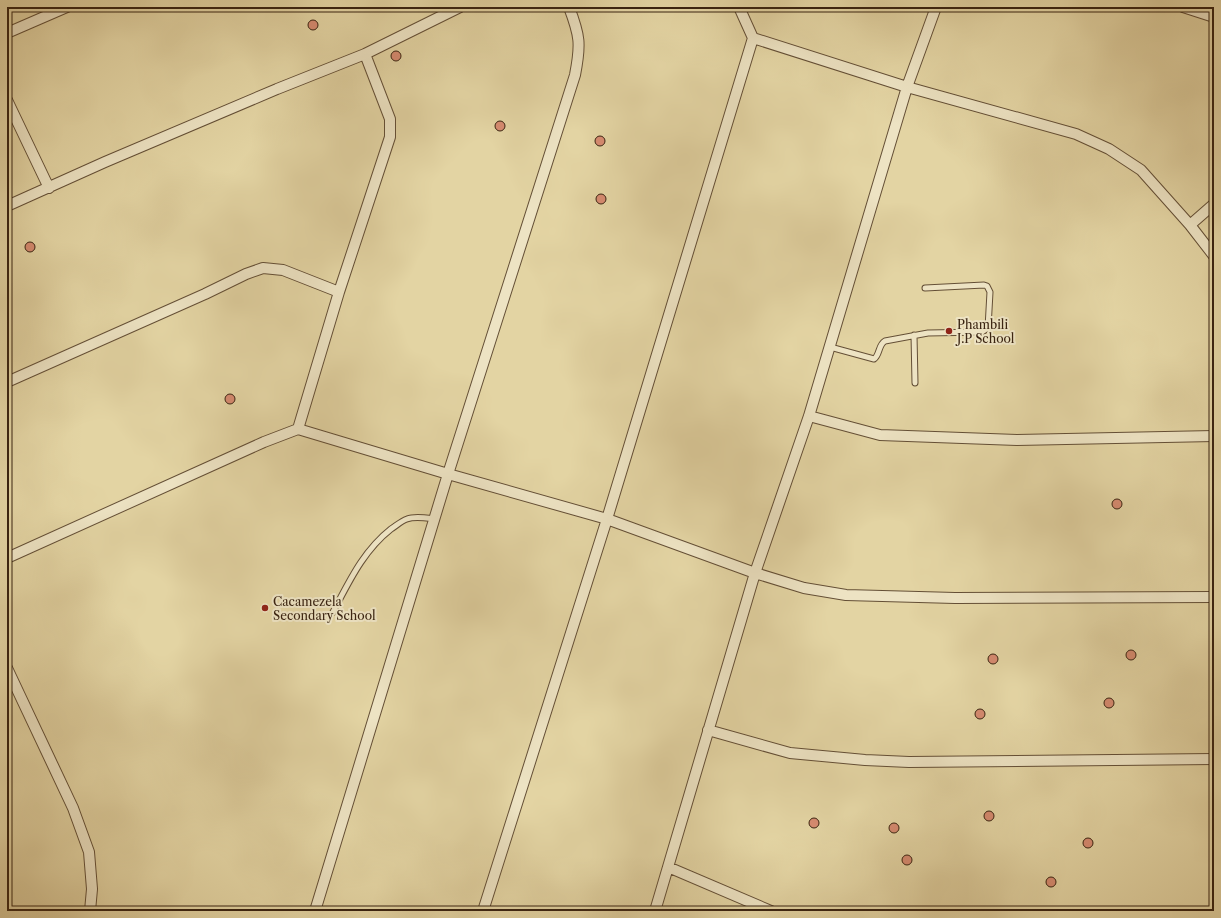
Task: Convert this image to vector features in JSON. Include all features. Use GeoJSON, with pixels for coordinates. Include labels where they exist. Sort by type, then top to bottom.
{"type":"FeatureCollection","features":[{"type":"Feature","properties":{"kind":"street"},"geometry":{"type":"LineString","coordinates":[[7,33],[67,7]]}},
{"type":"Feature","properties":{"kind":"street"},"geometry":{"type":"LineString","coordinates":[[7,206],[105,162],[277,89],[365,54],[460,7]]}},
{"type":"Feature","properties":{"kind":"street"},"geometry":{"type":"LineString","coordinates":[[316,911],[448,474],[575,75],[580,50],[579,35],[569,7]]}},
{"type":"Feature","properties":{"kind":"street"},"geometry":{"type":"LineString","coordinates":[[483,911],[607,519],[753,38],[739,7]]}},
{"type":"Feature","properties":{"kind":"street"},"geometry":{"type":"LineString","coordinates":[[655,911],[755,573],[809,416],[907,87],[936,7]]}},
{"type":"Feature","properties":{"kind":"street"},"geometry":{"type":"LineString","coordinates":[[1183,7],[1214,17]]}},
{"type":"Feature","properties":{"kind":"street"},"geometry":{"type":"LineString","coordinates":[[753,38],[907,87],[1076,134],[1109,149],[1141,170],[1190,225],[1214,256]]}},
{"type":"Feature","properties":{"kind":"street"},"geometry":{"type":"LineString","coordinates":[[298,429],[339,292],[390,137],[390,119],[365,54]]}},
{"type":"Feature","properties":{"kind":"street"},"geometry":{"type":"LineString","coordinates":[[7,100],[48,188]]}},
{"type":"Feature","properties":{"kind":"street"},"geometry":{"type":"LineString","coordinates":[[1190,225],[1214,204]]}},
{"type":"Feature","properties":{"kind":"street"},"geometry":{"type":"LineString","coordinates":[[7,382],[205,294],[246,274],[263,268],[284,270],[339,292]]}},
{"type":"Feature","properties":{"kind":"street"},"geometry":{"type":"LineString","coordinates":[[809,416],[880,435],[1017,440],[1214,436]]}},
{"type":"Feature","properties":{"kind":"street"},"geometry":{"type":"LineString","coordinates":[[7,558],[257,445],[298,429],[448,474],[607,519],[755,573],[804,588],[846,595],[955,598],[1214,597]]}},
{"type":"Feature","properties":{"kind":"street"},"geometry":{"type":"LineString","coordinates":[[7,668],[73,808],[89,852],[92,889],[90,911]]}},
{"type":"Feature","properties":{"kind":"street"},"geometry":{"type":"LineString","coordinates":[[708,730],[790,753],[865,760],[917,762],[1214,759]]}},
{"type":"Feature","properties":{"kind":"street"},"geometry":{"type":"LineString","coordinates":[[668,867],[771,911]]}},
{"type":"Feature","properties":{"kind":"lane"},"geometry":{"type":"LineString","coordinates":[[830,347],[874,359],[877,357],[883,342],[928,333],[982,332],[988,328],[990,292],[987,286],[925,288]]}},
{"type":"Feature","properties":{"kind":"lane"},"geometry":{"type":"LineString","coordinates":[[914,335],[915,383]]}},
{"type":"Feature","properties":{"kind":"lane"},"geometry":{"type":"LineString","coordinates":[[333,612],[360,561],[384,534],[407,519],[435,519]]}},
{"type":"Feature","properties":{"kind":"building"},"geometry":{"type":"Polygon","coordinates":[[[311,20],[315,20],[317,21],[317,29],[311,30],[308,27],[308,23],[311,20]]]}},
{"type":"Feature","properties":{"kind":"building"},"geometry":{"type":"Polygon","coordinates":[[[394,51],[398,51],[401,56],[398,61],[394,61],[391,58],[391,54],[394,51]]]}},
{"type":"Feature","properties":{"kind":"building"},"geometry":{"type":"Polygon","coordinates":[[[498,121],[502,121],[504,122],[504,130],[498,131],[495,128],[495,124],[498,121]]]}},
{"type":"Feature","properties":{"kind":"building"},"geometry":{"type":"Polygon","coordinates":[[[598,136],[602,136],[605,141],[602,146],[598,146],[595,143],[595,139],[598,136]]]}},
{"type":"Feature","properties":{"kind":"building"},"geometry":{"type":"Polygon","coordinates":[[[599,194],[603,194],[605,195],[605,203],[599,204],[596,201],[596,197],[599,194]]]}},
{"type":"Feature","properties":{"kind":"building"},"geometry":{"type":"Polygon","coordinates":[[[28,242],[32,242],[34,243],[34,251],[28,252],[25,249],[25,245],[28,242]]]}},
{"type":"Feature","properties":{"kind":"building"},"geometry":{"type":"Polygon","coordinates":[[[228,394],[232,394],[234,395],[234,403],[228,404],[225,401],[225,397],[228,394]]]}},
{"type":"Feature","properties":{"kind":"building"},"geometry":{"type":"Polygon","coordinates":[[[1115,499],[1119,499],[1121,500],[1121,508],[1115,509],[1112,506],[1112,502],[1115,499]]]}},
{"type":"Feature","properties":{"kind":"building"},"geometry":{"type":"Polygon","coordinates":[[[1129,650],[1133,650],[1135,651],[1135,659],[1129,660],[1126,657],[1126,653],[1129,650]]]}},
{"type":"Feature","properties":{"kind":"building"},"geometry":{"type":"Polygon","coordinates":[[[991,654],[995,654],[997,655],[997,663],[991,664],[988,661],[988,657],[991,654]]]}},
{"type":"Feature","properties":{"kind":"building"},"geometry":{"type":"Polygon","coordinates":[[[1107,698],[1111,698],[1113,699],[1113,707],[1107,708],[1104,705],[1104,701],[1107,698]]]}},
{"type":"Feature","properties":{"kind":"building"},"geometry":{"type":"Polygon","coordinates":[[[978,709],[982,709],[984,710],[984,718],[978,719],[975,716],[975,712],[978,709]]]}},
{"type":"Feature","properties":{"kind":"building"},"geometry":{"type":"Polygon","coordinates":[[[987,811],[991,811],[993,812],[993,820],[987,821],[984,818],[984,814],[987,811]]]}},
{"type":"Feature","properties":{"kind":"building"},"geometry":{"type":"Polygon","coordinates":[[[812,818],[816,818],[819,823],[816,828],[812,828],[809,825],[809,821],[812,818]]]}},
{"type":"Feature","properties":{"kind":"building"},"geometry":{"type":"Polygon","coordinates":[[[892,823],[896,823],[898,824],[898,832],[892,833],[889,830],[889,826],[892,823]]]}},
{"type":"Feature","properties":{"kind":"building"},"geometry":{"type":"Polygon","coordinates":[[[1086,838],[1090,838],[1092,839],[1092,847],[1086,848],[1083,845],[1083,841],[1086,838]]]}},
{"type":"Feature","properties":{"kind":"building"},"geometry":{"type":"Polygon","coordinates":[[[905,855],[909,855],[911,856],[911,864],[905,865],[902,862],[902,858],[905,855]]]}},
{"type":"Feature","properties":{"kind":"building"},"geometry":{"type":"Polygon","coordinates":[[[1049,877],[1053,877],[1056,882],[1053,887],[1049,887],[1046,884],[1046,880],[1049,877]]]}},
{"type":"Feature","properties":{"kind":"place","name":"Phambili J.P School"},"geometry":{"type":"Point","coordinates":[949,331]}},
{"type":"Feature","properties":{"kind":"place","name":"Cacamezela Secondary School"},"geometry":{"type":"Point","coordinates":[265,608]}}]}
